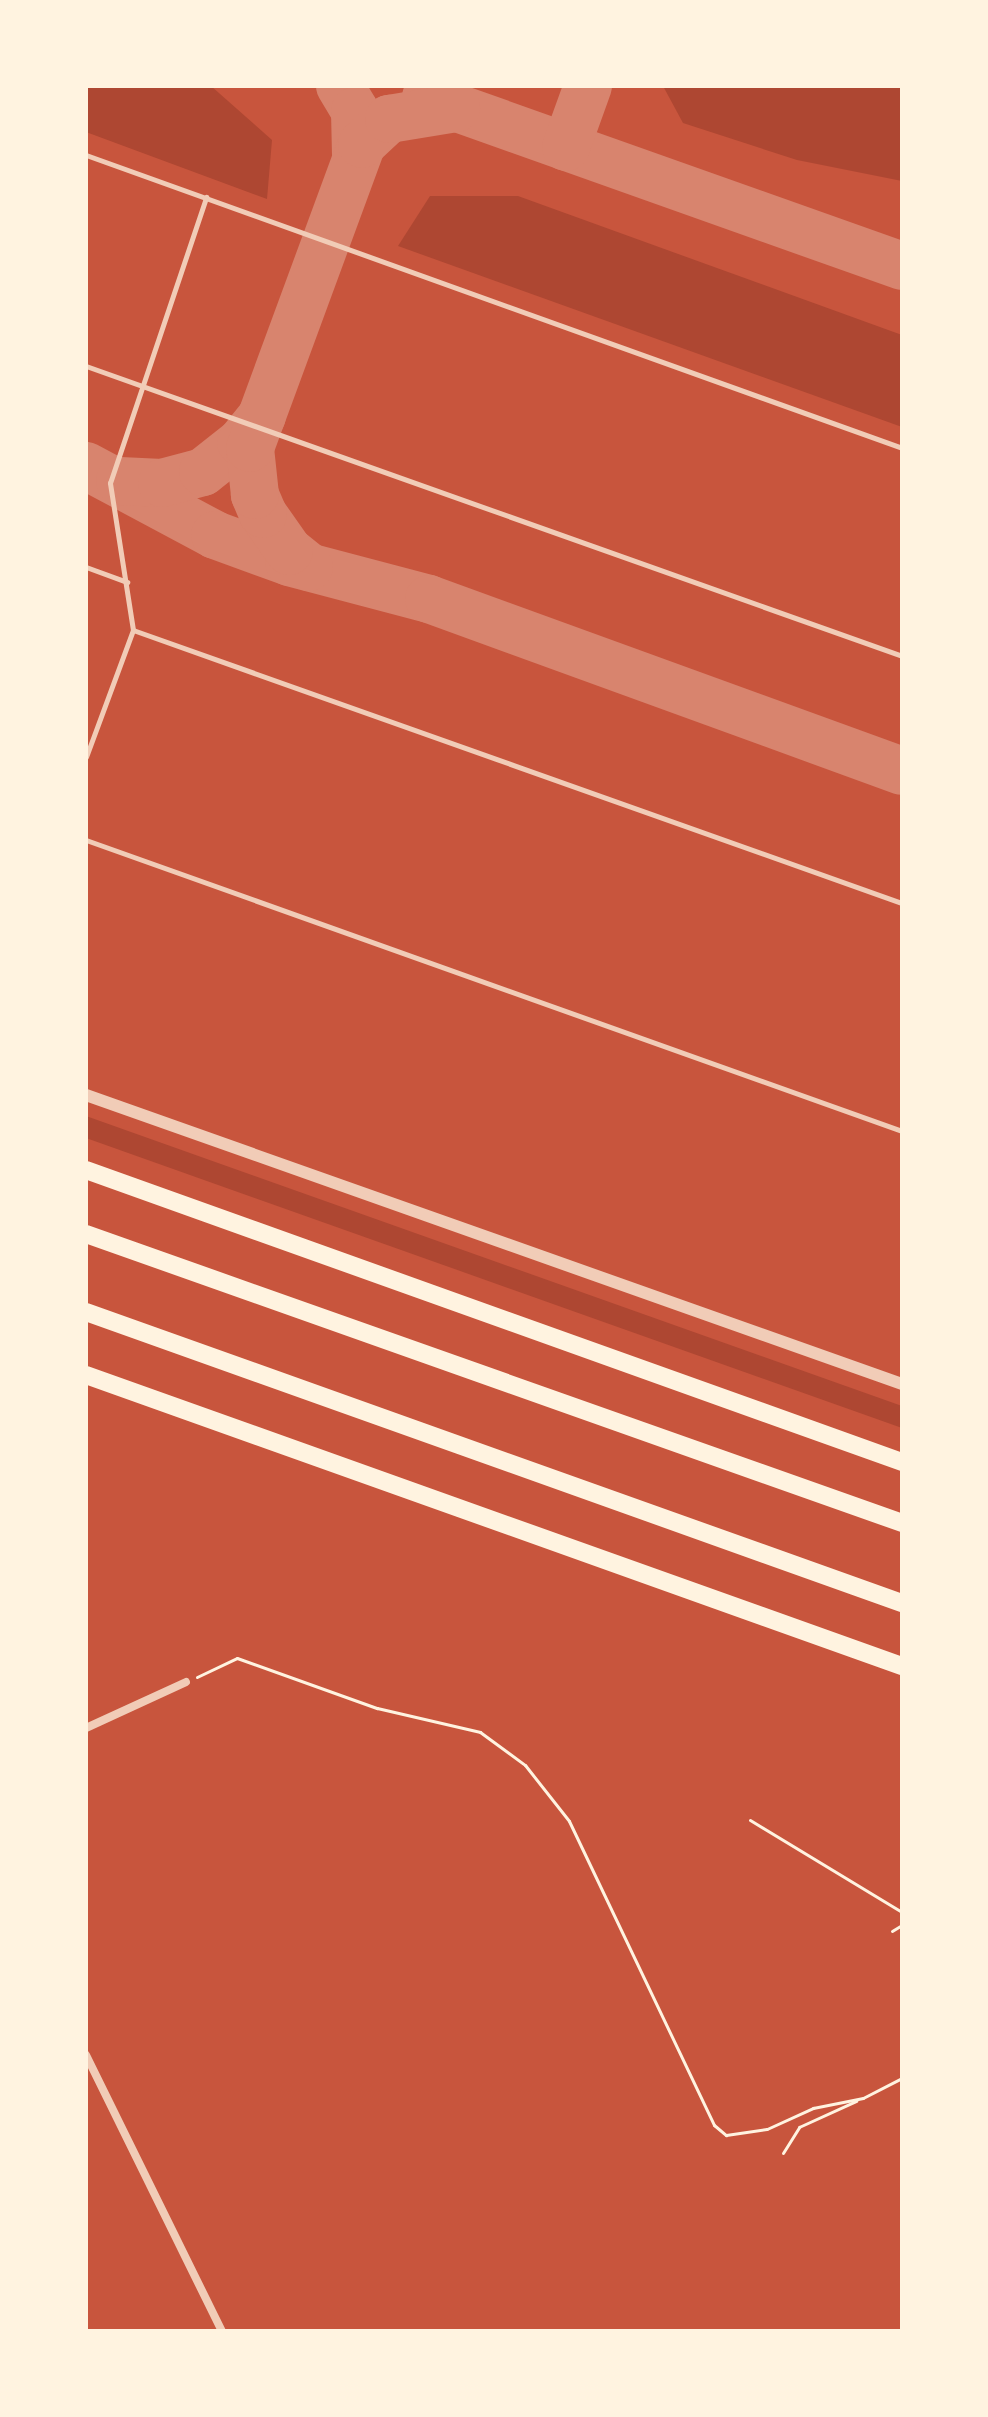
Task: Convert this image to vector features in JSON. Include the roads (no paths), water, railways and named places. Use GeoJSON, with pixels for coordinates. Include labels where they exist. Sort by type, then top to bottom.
{"type":"FeatureCollection","features":[{"type":"Feature","properties":{"kind":"highway"},"geometry":{"type":"LineString","coordinates":[[86,1170],[902,1462]]}},
{"type":"Feature","properties":{"kind":"highway"},"geometry":{"type":"LineString","coordinates":[[86,1234],[902,1523]]}},
{"type":"Feature","properties":{"kind":"highway"},"geometry":{"type":"LineString","coordinates":[[86,1312],[902,1603]]}},
{"type":"Feature","properties":{"kind":"highway"},"geometry":{"type":"LineString","coordinates":[[86,1375],[902,1666]]}},
{"type":"Feature","properties":{"kind":"street"},"geometry":{"type":"LineString","coordinates":[[86,1095],[902,1384]]}},
{"type":"Feature","properties":{"kind":"street"},"geometry":{"type":"LineString","coordinates":[[86,1728],[186,1682]]}},
{"type":"Feature","properties":{"kind":"street"},"geometry":{"type":"LineString","coordinates":[[86,2055],[222,2331]]}},
{"type":"Feature","properties":{"kind":"lane"},"geometry":{"type":"LineString","coordinates":[[86,155],[902,448]]}},
{"type":"Feature","properties":{"kind":"lane"},"geometry":{"type":"LineString","coordinates":[[86,757],[133,630],[110,483],[206,197]]}},
{"type":"Feature","properties":{"kind":"lane"},"geometry":{"type":"LineString","coordinates":[[86,366],[902,656]]}},
{"type":"Feature","properties":{"kind":"lane"},"geometry":{"type":"LineString","coordinates":[[86,567],[128,583]]}},
{"type":"Feature","properties":{"kind":"lane"},"geometry":{"type":"LineString","coordinates":[[133,630],[902,903]]}},
{"type":"Feature","properties":{"kind":"lane"},"geometry":{"type":"LineString","coordinates":[[86,840],[902,1131]]}}]}
